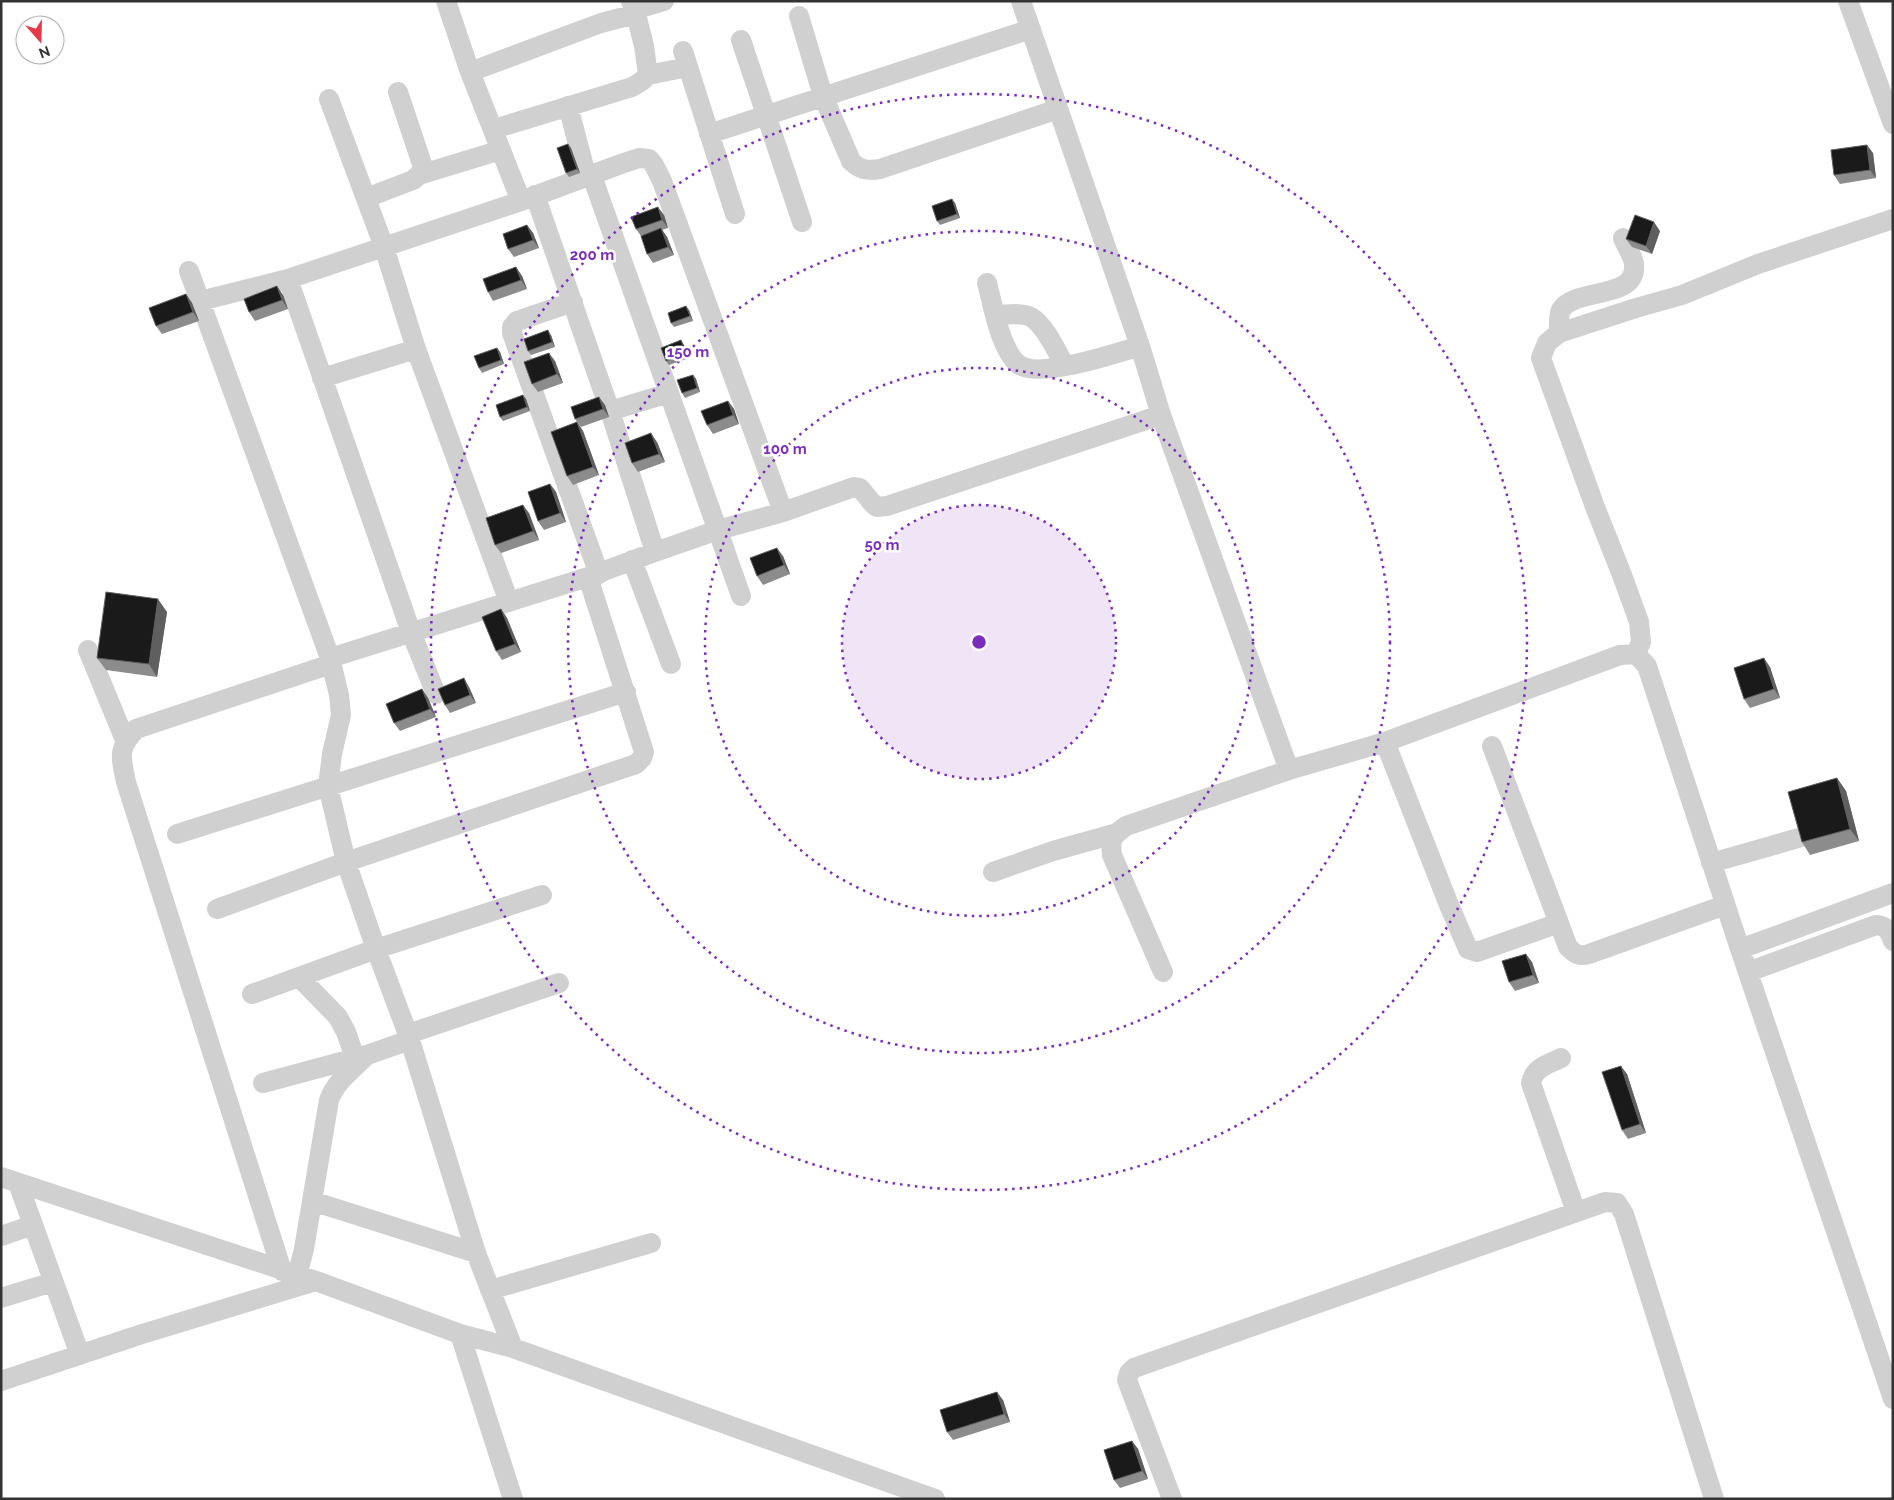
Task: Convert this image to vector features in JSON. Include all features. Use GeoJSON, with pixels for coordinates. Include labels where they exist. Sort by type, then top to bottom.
{"type":"FeatureCollection","features":[{"type":"Feature","properties":{"kind":"street"},"geometry":{"type":"LineString","coordinates":[[470,72],[601,23],[633,8],[664,1]]}},
{"type":"Feature","properties":{"kind":"street"},"geometry":{"type":"LineString","coordinates":[[1021,1],[1162,415],[1289,770]]}},
{"type":"Feature","properties":{"kind":"street"},"geometry":{"type":"LineString","coordinates":[[1848,1],[1893,124]]}},
{"type":"Feature","properties":{"kind":"street"},"geometry":{"type":"LineString","coordinates":[[449,2],[470,72],[502,150],[528,198],[573,302],[655,552]]}},
{"type":"Feature","properties":{"kind":"street"},"geometry":{"type":"LineString","coordinates":[[633,8],[645,53],[648,75]]}},
{"type":"Feature","properties":{"kind":"street"},"geometry":{"type":"LineString","coordinates":[[799,16],[823,96],[851,161],[858,168],[868,170],[880,169],[1058,109]]}},
{"type":"Feature","properties":{"kind":"street"},"geometry":{"type":"LineString","coordinates":[[709,134],[1031,29]]}},
{"type":"Feature","properties":{"kind":"street"},"geometry":{"type":"LineString","coordinates":[[740,40],[802,222]]}},
{"type":"Feature","properties":{"kind":"street"},"geometry":{"type":"LineString","coordinates":[[494,129],[632,87],[648,75],[685,59],[735,214]]}},
{"type":"Feature","properties":{"kind":"street"},"geometry":{"type":"LineString","coordinates":[[398,92],[423,167],[419,175]]}},
{"type":"Feature","properties":{"kind":"street"},"geometry":{"type":"LineString","coordinates":[[329,100],[384,247],[416,349],[509,602]]}},
{"type":"Feature","properties":{"kind":"street"},"geometry":{"type":"LineString","coordinates":[[568,106],[589,177],[669,393],[741,596]]}},
{"type":"Feature","properties":{"kind":"street"},"geometry":{"type":"LineString","coordinates":[[366,198],[413,180],[419,175],[502,150]]}},
{"type":"Feature","properties":{"kind":"street"},"geometry":{"type":"LineString","coordinates":[[200,301],[288,279],[589,177],[639,158],[648,159],[654,165],[662,181],[783,512]]}},
{"type":"Feature","properties":{"kind":"street"},"geometry":{"type":"LineString","coordinates":[[1636,654],[1641,632],[1636,614],[1541,358],[1547,342],[1559,333],[1636,308],[1682,296],[1758,264],[1893,219]]}},
{"type":"Feature","properties":{"kind":"street"},"geometry":{"type":"LineString","coordinates":[[1559,333],[1560,312],[1565,304],[1575,298],[1606,293],[1627,283],[1633,272],[1634,263],[1623,238]]}},
{"type":"Feature","properties":{"kind":"street"},"geometry":{"type":"LineString","coordinates":[[189,272],[331,661],[342,715],[332,754],[328,786],[346,862],[376,950],[409,1037],[476,1252],[513,1348]]}},
{"type":"Feature","properties":{"kind":"street"},"geometry":{"type":"LineString","coordinates":[[288,279],[411,632],[436,694]]}},
{"type":"Feature","properties":{"kind":"street"},"geometry":{"type":"LineString","coordinates":[[987,283],[1007,350],[1018,365],[1033,370],[1065,366],[1140,346]]}},
{"type":"Feature","properties":{"kind":"street"},"geometry":{"type":"LineString","coordinates":[[217,909],[346,862],[636,764],[642,758],[644,752],[594,576],[512,332],[512,327],[517,321],[573,302]]}},
{"type":"Feature","properties":{"kind":"street"},"geometry":{"type":"LineString","coordinates":[[996,315],[1024,315],[1031,317],[1047,334],[1065,366]]}},
{"type":"Feature","properties":{"kind":"street"},"geometry":{"type":"LineString","coordinates":[[322,378],[416,349]]}},
{"type":"Feature","properties":{"kind":"street"},"geometry":{"type":"LineString","coordinates":[[610,410],[669,393]]}},
{"type":"Feature","properties":{"kind":"street"},"geometry":{"type":"LineString","coordinates":[[299,1276],[126,782],[121,758],[125,740],[136,728],[411,632],[594,576],[632,560],[718,530],[783,512],[854,487],[860,488],[877,507],[887,506],[1162,415]]}},
{"type":"Feature","properties":{"kind":"street"},"geometry":{"type":"LineString","coordinates":[[632,560],[671,664]]}},
{"type":"Feature","properties":{"kind":"street"},"geometry":{"type":"LineString","coordinates":[[88,650],[125,740]]}},
{"type":"Feature","properties":{"kind":"street"},"geometry":{"type":"LineString","coordinates":[[993,872],[1053,851],[1114,834],[1126,826],[1289,770],[1385,742],[1620,655],[1636,654]]}},
{"type":"Feature","properties":{"kind":"street"},"geometry":{"type":"LineString","coordinates":[[1636,654],[1647,666],[1725,905],[1893,1399]]}},
{"type":"Feature","properties":{"kind":"street"},"geometry":{"type":"LineString","coordinates":[[177,834],[626,692]]}},
{"type":"Feature","properties":{"kind":"street"},"geometry":{"type":"LineString","coordinates":[[1385,742],[1468,949],[1478,952],[1559,923]]}},
{"type":"Feature","properties":{"kind":"street"},"geometry":{"type":"LineString","coordinates":[[1492,746],[1568,947],[1577,954],[1582,956],[1725,905]]}},
{"type":"Feature","properties":{"kind":"street"},"geometry":{"type":"LineString","coordinates":[[1114,834],[1111,844],[1112,856],[1163,972]]}},
{"type":"Feature","properties":{"kind":"street"},"geometry":{"type":"LineString","coordinates":[[1711,863],[1802,837]]}},
{"type":"Feature","properties":{"kind":"street"},"geometry":{"type":"LineString","coordinates":[[1740,949],[1893,893]]}},
{"type":"Feature","properties":{"kind":"street"},"geometry":{"type":"LineString","coordinates":[[252,994],[376,950],[542,895]]}},
{"type":"Feature","properties":{"kind":"street"},"geometry":{"type":"LineString","coordinates":[[1748,972],[1876,925],[1884,926],[1893,941]]}},
{"type":"Feature","properties":{"kind":"street"},"geometry":{"type":"LineString","coordinates":[[299,977],[338,1017],[361,1056]]}},
{"type":"Feature","properties":{"kind":"street"},"geometry":{"type":"LineString","coordinates":[[263,1083],[361,1056],[558,982]]}},
{"type":"Feature","properties":{"kind":"street"},"geometry":{"type":"LineString","coordinates":[[299,1276],[329,1100],[333,1089],[361,1056]]}},
{"type":"Feature","properties":{"kind":"street"},"geometry":{"type":"LineString","coordinates":[[1561,1058],[1540,1068],[1532,1077],[1531,1083],[1576,1212]]}},
{"type":"Feature","properties":{"kind":"street"},"geometry":{"type":"LineString","coordinates":[[10,1180],[299,1276],[460,1334],[513,1348],[935,1499]]}},
{"type":"Feature","properties":{"kind":"street"},"geometry":{"type":"LineString","coordinates":[[10,1180],[33,1225],[80,1355]]}},
{"type":"Feature","properties":{"kind":"street"},"geometry":{"type":"LineString","coordinates":[[312,1201],[476,1252]]}},
{"type":"Feature","properties":{"kind":"street"},"geometry":{"type":"LineString","coordinates":[[1172,1499],[1127,1380],[1129,1373],[1134,1368],[1605,1202],[1617,1203],[1622,1207],[1714,1499]]}},
{"type":"Feature","properties":{"kind":"street"},"geometry":{"type":"LineString","coordinates":[[1,1236],[33,1225]]}},
{"type":"Feature","properties":{"kind":"street"},"geometry":{"type":"LineString","coordinates":[[490,1290],[651,1243]]}},
{"type":"Feature","properties":{"kind":"street"},"geometry":{"type":"LineString","coordinates":[[1,1382],[139,1335],[299,1276]]}},
{"type":"Feature","properties":{"kind":"street"},"geometry":{"type":"LineString","coordinates":[[1,1298],[53,1282]]}},
{"type":"Feature","properties":{"kind":"street"},"geometry":{"type":"LineString","coordinates":[[460,1334],[513,1499]]}},
{"type":"Feature","properties":{"kind":"building"},"geometry":{"type":"Polygon","coordinates":[[[568,144],[577,169],[566,173],[557,148],[568,144]]]}},
{"type":"Feature","properties":{"kind":"building"},"geometry":{"type":"Polygon","coordinates":[[[1867,145],[1870,170],[1834,175],[1831,150],[1867,145]]]}},
{"type":"Feature","properties":{"kind":"building"},"geometry":{"type":"Polygon","coordinates":[[[952,199],[957,214],[937,221],[932,206],[952,199]]]}},
{"type":"Feature","properties":{"kind":"building"},"geometry":{"type":"Polygon","coordinates":[[[658,207],[662,220],[636,229],[631,217],[658,207]]]}},
{"type":"Feature","properties":{"kind":"building"},"geometry":{"type":"Polygon","coordinates":[[[1635,215],[1654,222],[1646,246],[1626,239],[1635,215]]]}},
{"type":"Feature","properties":{"kind":"building"},"geometry":{"type":"Polygon","coordinates":[[[527,225],[533,240],[508,249],[503,234],[527,225]]]}},
{"type":"Feature","properties":{"kind":"building"},"geometry":{"type":"Polygon","coordinates":[[[661,228],[668,247],[647,254],[641,236],[661,228]]]}},
{"type":"Feature","properties":{"kind":"building"},"geometry":{"type":"Polygon","coordinates":[[[516,267],[521,280],[488,292],[483,279],[516,267]]]}},
{"type":"Feature","properties":{"kind":"building"},"geometry":{"type":"Polygon","coordinates":[[[277,286],[282,300],[249,312],[244,299],[277,286]]]}},
{"type":"Feature","properties":{"kind":"building"},"geometry":{"type":"Polygon","coordinates":[[[186,294],[193,312],[156,326],[149,308],[186,294]]]}},
{"type":"Feature","properties":{"kind":"building"},"geometry":{"type":"Polygon","coordinates":[[[686,306],[690,316],[671,323],[668,313],[686,306]]]}},
{"type":"Feature","properties":{"kind":"building"},"geometry":{"type":"Polygon","coordinates":[[[548,330],[552,342],[528,351],[524,339],[548,330]]]}},
{"type":"Feature","properties":{"kind":"building"},"geometry":{"type":"Polygon","coordinates":[[[681,340],[686,354],[666,361],[661,348],[681,340]]]}},
{"type":"Feature","properties":{"kind":"building"},"geometry":{"type":"Polygon","coordinates":[[[497,348],[501,360],[479,368],[474,356],[497,348]]]}},
{"type":"Feature","properties":{"kind":"building"},"geometry":{"type":"Polygon","coordinates":[[[549,353],[557,374],[532,384],[524,362],[549,353]]]}},
{"type":"Feature","properties":{"kind":"building"},"geometry":{"type":"Polygon","coordinates":[[[693,375],[697,388],[682,393],[677,380],[693,375]]]}},
{"type":"Feature","properties":{"kind":"building"},"geometry":{"type":"Polygon","coordinates":[[[523,395],[527,407],[500,417],[496,405],[523,395]]]}},
{"type":"Feature","properties":{"kind":"building"},"geometry":{"type":"Polygon","coordinates":[[[599,397],[603,409],[575,419],[571,407],[599,397]]]}},
{"type":"Feature","properties":{"kind":"building"},"geometry":{"type":"Polygon","coordinates":[[[728,401],[733,415],[707,425],[701,411],[728,401]]]}},
{"type":"Feature","properties":{"kind":"building"},"geometry":{"type":"Polygon","coordinates":[[[577,422],[593,467],[567,476],[551,432],[577,422]]]}},
{"type":"Feature","properties":{"kind":"building"},"geometry":{"type":"Polygon","coordinates":[[[651,433],[659,454],[632,463],[625,443],[651,433]]]}},
{"type":"Feature","properties":{"kind":"building"},"geometry":{"type":"Polygon","coordinates":[[[550,484],[560,513],[538,521],[528,492],[550,484]]]}},
{"type":"Feature","properties":{"kind":"building"},"geometry":{"type":"Polygon","coordinates":[[[523,505],[533,531],[495,545],[486,518],[523,505]]]}},
{"type":"Feature","properties":{"kind":"building"},"geometry":{"type":"Polygon","coordinates":[[[777,548],[784,565],[757,576],[750,558],[777,548]]]}},
{"type":"Feature","properties":{"kind":"building"},"geometry":{"type":"Polygon","coordinates":[[[106,592],[158,599],[149,664],[97,658],[106,592]]]}},
{"type":"Feature","properties":{"kind":"building"},"geometry":{"type":"Polygon","coordinates":[[[501,609],[515,644],[496,651],[482,617],[501,609]]]}},
{"type":"Feature","properties":{"kind":"building"},"geometry":{"type":"Polygon","coordinates":[[[1764,658],[1774,689],[1744,699],[1734,668],[1764,658]]]}},
{"type":"Feature","properties":{"kind":"building"},"geometry":{"type":"Polygon","coordinates":[[[464,678],[470,695],[445,705],[438,689],[464,678]]]}},
{"type":"Feature","properties":{"kind":"building"},"geometry":{"type":"Polygon","coordinates":[[[422,689],[430,709],[394,723],[386,704],[422,689]]]}},
{"type":"Feature","properties":{"kind":"building"},"geometry":{"type":"Polygon","coordinates":[[[1837,778],[1850,829],[1802,842],[1788,792],[1837,778]]]}},
{"type":"Feature","properties":{"kind":"building"},"geometry":{"type":"Polygon","coordinates":[[[1526,954],[1533,975],[1509,982],[1502,961],[1526,954]]]}},
{"type":"Feature","properties":{"kind":"building"},"geometry":{"type":"Polygon","coordinates":[[[1621,1066],[1640,1124],[1622,1130],[1602,1072],[1621,1066]]]}},
{"type":"Feature","properties":{"kind":"building"},"geometry":{"type":"Polygon","coordinates":[[[997,1392],[1004,1414],[947,1432],[940,1410],[997,1392]]]}},
{"type":"Feature","properties":{"kind":"building"},"geometry":{"type":"Polygon","coordinates":[[[1132,1441],[1142,1471],[1114,1480],[1104,1450],[1132,1441]]]}}]}
